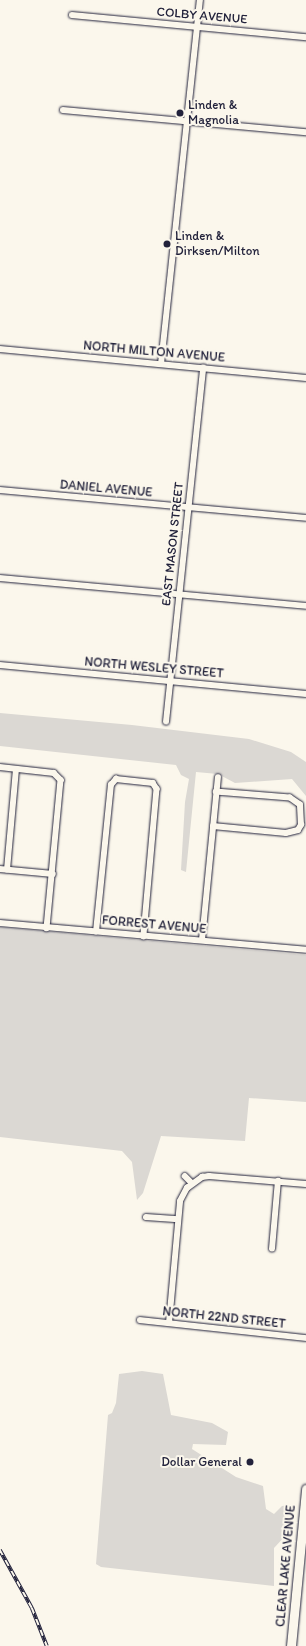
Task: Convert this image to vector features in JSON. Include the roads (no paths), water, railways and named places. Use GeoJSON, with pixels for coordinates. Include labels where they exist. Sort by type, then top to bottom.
{"type":"FeatureCollection","features":[{"type":"Feature","properties":{"kind":"main road","name":"CLEAR LAKE AVENUE"},"geometry":{"type":"LineString","coordinates":[[291,1646],[304,1538],[306,1489]]}},
{"type":"Feature","properties":{"kind":"street"},"geometry":{"type":"LineString","coordinates":[[161,364],[200,0]]}},
{"type":"Feature","properties":{"kind":"street","name":"COLBY AVENUE"},"geometry":{"type":"LineString","coordinates":[[72,15],[306,37]]}},
{"type":"Feature","properties":{"kind":"street"},"geometry":{"type":"LineString","coordinates":[[63,110],[306,132]]}},
{"type":"Feature","properties":{"kind":"street","name":"NORTH MILTON AVENUE"},"geometry":{"type":"LineString","coordinates":[[0,349],[306,378]]}},
{"type":"Feature","properties":{"kind":"street","name":"EAST MASON STREET"},"geometry":{"type":"LineString","coordinates":[[166,722],[178,594],[203,368]]}},
{"type":"Feature","properties":{"kind":"street","name":"DANIEL AVENUE"},"geometry":{"type":"LineString","coordinates":[[0,490],[306,518]]}},
{"type":"Feature","properties":{"kind":"street"},"geometry":{"type":"LineString","coordinates":[[0,578],[306,606]]}},
{"type":"Feature","properties":{"kind":"street","name":"NORTH WESLEY STREET"},"geometry":{"type":"LineString","coordinates":[[0,665],[306,694]]}},
{"type":"Feature","properties":{"kind":"street"},"geometry":{"type":"LineString","coordinates":[[0,767],[54,773],[61,780],[47,928]]}},
{"type":"Feature","properties":{"kind":"street"},"geometry":{"type":"LineString","coordinates":[[7,870],[16,769]]}},
{"type":"Feature","properties":{"kind":"street"},"geometry":{"type":"LineString","coordinates":[[202,940],[218,778]]}},
{"type":"Feature","properties":{"kind":"street"},"geometry":{"type":"LineString","coordinates":[[96,932],[111,785],[116,779],[153,783],[157,789],[144,936]]}},
{"type":"Feature","properties":{"kind":"street"},"geometry":{"type":"LineString","coordinates":[[213,826],[286,833],[298,830],[301,825],[300,805],[290,798],[216,792]]}},
{"type":"Feature","properties":{"kind":"street"},"geometry":{"type":"LineString","coordinates":[[0,869],[53,874]]}},
{"type":"Feature","properties":{"kind":"street","name":"FORREST AVENUE"},"geometry":{"type":"LineString","coordinates":[[0,922],[47,928],[306,950]]}},
{"type":"Feature","properties":{"kind":"street"},"geometry":{"type":"LineString","coordinates":[[185,1176],[192,1184]]}},
{"type":"Feature","properties":{"kind":"street"},"geometry":{"type":"LineString","coordinates":[[169,1323],[180,1201],[192,1184],[209,1176],[306,1184]]}},
{"type":"Feature","properties":{"kind":"street"},"geometry":{"type":"LineString","coordinates":[[272,1249],[278,1181]]}},
{"type":"Feature","properties":{"kind":"street"},"geometry":{"type":"LineString","coordinates":[[146,1217],[178,1220]]}},
{"type":"Feature","properties":{"kind":"street","name":"NORTH 22ND STREET"},"geometry":{"type":"LineString","coordinates":[[140,1320],[306,1338]]}},
{"type":"Feature","properties":{"kind":"railway"},"geometry":{"type":"LineString","coordinates":[[0,1550],[32,1608],[47,1646]]}},
{"type":"Feature","properties":{"kind":"place","name":"Linden & Magnolia"},"geometry":{"type":"Point","coordinates":[180,113]}},
{"type":"Feature","properties":{"kind":"place","name":"Linden & Dirksen/Milton"},"geometry":{"type":"Point","coordinates":[167,244]}},
{"type":"Feature","properties":{"kind":"place","name":"Dollar General"},"geometry":{"type":"Point","coordinates":[250,1462]}}]}
